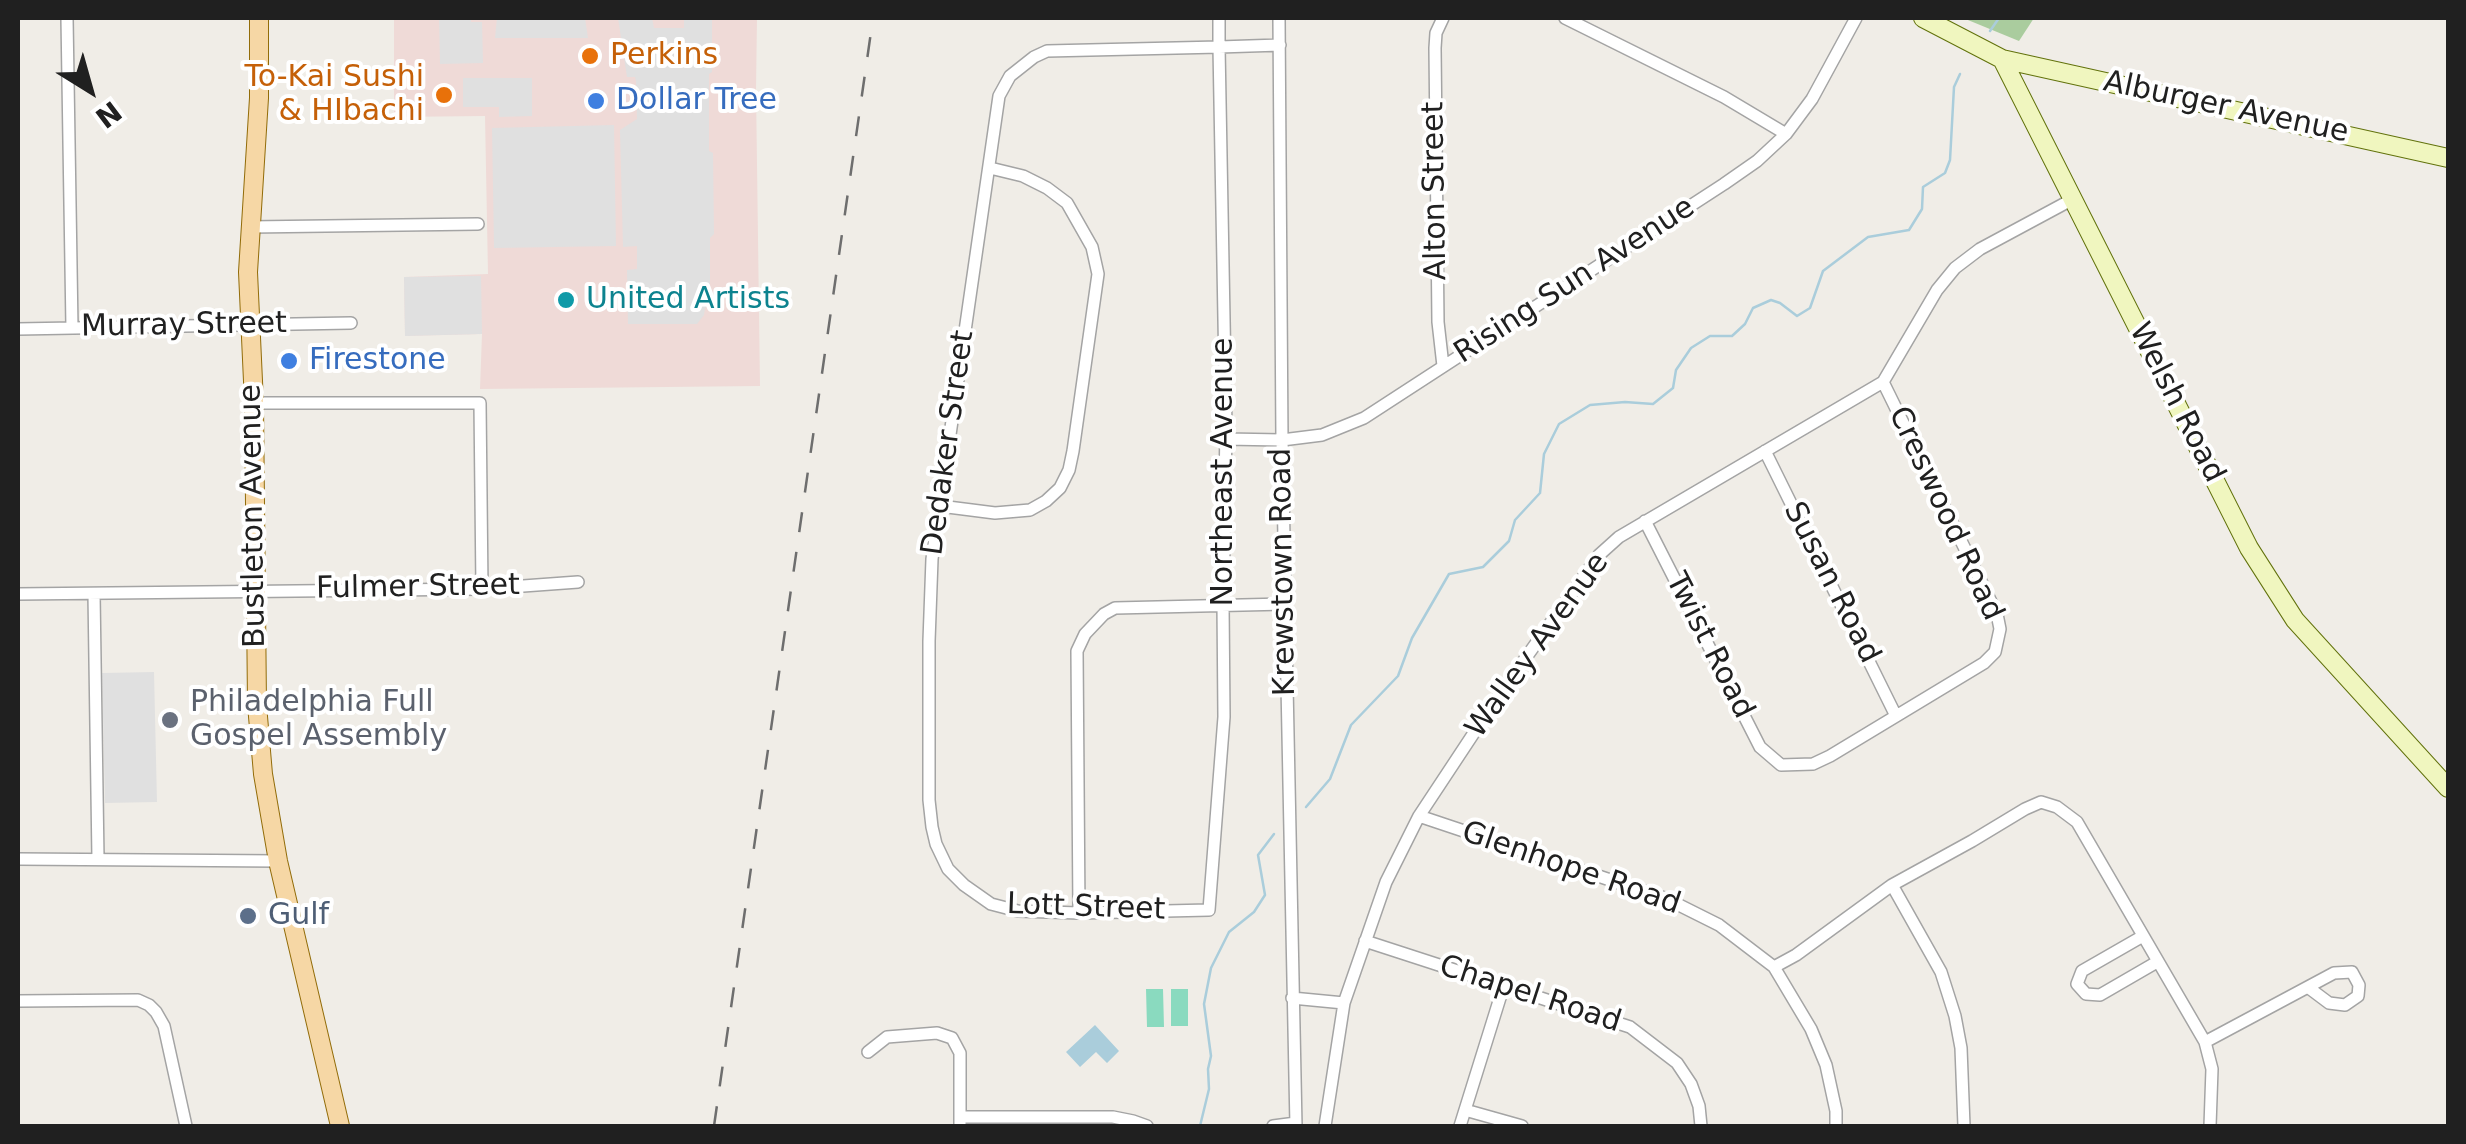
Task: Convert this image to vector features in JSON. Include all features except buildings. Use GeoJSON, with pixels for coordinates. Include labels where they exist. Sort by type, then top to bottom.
{"type":"FeatureCollection","features":[{"type":"Feature","properties":{"kind":"main road","name":"Bustleton Avenue"},"geometry":{"type":"LineString","coordinates":[[258,18],[260,98],[248,272],[254,402],[257,705],[278,861],[340,1126]]}},
{"type":"Feature","properties":{"kind":"main road"},"geometry":{"type":"LineString","coordinates":[[1923,18],[2002,59]]}},
{"type":"Feature","properties":{"kind":"main road","name":"Alburger Avenue"},"geometry":{"type":"LineString","coordinates":[[2002,59],[2448,158]]}},
{"type":"Feature","properties":{"kind":"main road","name":"Welsh Road"},"geometry":{"type":"LineString","coordinates":[[2002,59],[2249,548],[2295,620],[2448,788]]}},
{"type":"Feature","properties":{"kind":"street"},"geometry":{"type":"LineString","coordinates":[[67,18],[72,328]]}},
{"type":"Feature","properties":{"kind":"street","name":"Northeast Avenue"},"geometry":{"type":"LineString","coordinates":[[1193,911],[1209,910],[1224,717],[1226,439],[1219,18]]}},
{"type":"Feature","properties":{"kind":"street","name":"Krewstown Road"},"geometry":{"type":"LineString","coordinates":[[1280,18],[1282,440],[1296,1125]]}},
{"type":"Feature","properties":{"kind":"street","name":"Alton Street"},"geometry":{"type":"LineString","coordinates":[[1443,18],[1434,48],[1438,322],[1444,366]]}},
{"type":"Feature","properties":{"kind":"street"},"geometry":{"type":"LineString","coordinates":[[1565,18],[1724,96],[1786,134]]}},
{"type":"Feature","properties":{"kind":"street","name":"Rising Sun Avenue"},"geometry":{"type":"LineString","coordinates":[[1226,439],[1282,440],[1322,435],[1364,418],[1724,184],[1786,134],[1812,99],[1856,18]]}},
{"type":"Feature","properties":{"kind":"street"},"geometry":{"type":"LineString","coordinates":[[1220,47],[1280,45]]}},
{"type":"Feature","properties":{"kind":"street","name":"Dedaker Street"},"geometry":{"type":"LineString","coordinates":[[941,854],[932,827],[929,780],[932,559],[1000,96],[1010,76],[1047,51],[1220,47]]}},
{"type":"Feature","properties":{"kind":"street"},"geometry":{"type":"LineString","coordinates":[[940,506],[996,512],[1030,510],[1060,488],[1073,450],[1098,274],[1092,247],[1067,203],[1023,176],[990,168]]}},
{"type":"Feature","properties":{"kind":"street","name":"Walley Avenue"},"geometry":{"type":"LineString","coordinates":[[1325,1126],[1344,1003],[1386,882],[1419,816],[1599,556],[1619,537],[1645,521],[1883,382],[1936,290],[1955,268],[1980,249],[2073,199]]}},
{"type":"Feature","properties":{"kind":"street"},"geometry":{"type":"LineString","coordinates":[[250,227],[478,224]]}},
{"type":"Feature","properties":{"kind":"street","name":"Murray Street"},"geometry":{"type":"LineString","coordinates":[[18,329],[351,324]]}},
{"type":"Feature","properties":{"kind":"street","name":"Creswood Road"},"geometry":{"type":"LineString","coordinates":[[1883,382],[1997,614],[2000,629],[1995,652],[1984,663],[1896,716]]}},
{"type":"Feature","properties":{"kind":"street"},"geometry":{"type":"LineString","coordinates":[[254,402],[480,402],[482,588]]}},
{"type":"Feature","properties":{"kind":"street","name":"Susan Road"},"geometry":{"type":"LineString","coordinates":[[1764,451],[1896,716]]}},
{"type":"Feature","properties":{"kind":"street","name":"Twist Road"},"geometry":{"type":"LineString","coordinates":[[1645,521],[1760,748],[1781,765],[1813,764],[1896,716]]}},
{"type":"Feature","properties":{"kind":"street","name":"Fulmer Street"},"geometry":{"type":"LineString","coordinates":[[18,594],[482,588],[578,582]]}},
{"type":"Feature","properties":{"kind":"street"},"geometry":{"type":"LineString","coordinates":[[94,594],[98,859]]}},
{"type":"Feature","properties":{"kind":"street"},"geometry":{"type":"LineString","coordinates":[[1079,913],[1077,651],[1093,624],[1115,608],[1285,604]]}},
{"type":"Feature","properties":{"kind":"street"},"geometry":{"type":"LineString","coordinates":[[1774,968],[1892,885],[2025,809],[2041,802],[2057,807],[2077,822],[2205,1042],[2212,1069],[2210,1126]]}},
{"type":"Feature","properties":{"kind":"street","name":"Glenhope Road"},"geometry":{"type":"LineString","coordinates":[[1419,816],[1668,899],[1719,925],[1774,968],[1811,1029],[1826,1066],[1836,1126]]}},
{"type":"Feature","properties":{"kind":"street","name":"Lott Street"},"geometry":{"type":"LineString","coordinates":[[941,854],[948,869],[964,885],[991,904],[1018,911],[1193,911]]}},
{"type":"Feature","properties":{"kind":"street"},"geometry":{"type":"LineString","coordinates":[[18,859],[278,861]]}},
{"type":"Feature","properties":{"kind":"street"},"geometry":{"type":"LineString","coordinates":[[1892,885],[1941,972],[1956,1016],[1964,1126]]}},
{"type":"Feature","properties":{"kind":"street"},"geometry":{"type":"LineString","coordinates":[[2142,936],[2082,971],[2077,984],[2086,994],[2100,995],[2158,962]]}},
{"type":"Feature","properties":{"kind":"street","name":"Chapel Road"},"geometry":{"type":"LineString","coordinates":[[1364,941],[1630,1027],[1677,1063],[1691,1084],[1702,1126]]}},
{"type":"Feature","properties":{"kind":"street"},"geometry":{"type":"LineString","coordinates":[[1460,1126],[1504,985]]}},
{"type":"Feature","properties":{"kind":"street"},"geometry":{"type":"LineString","coordinates":[[2205,1042],[2309,988]]}},
{"type":"Feature","properties":{"kind":"street"},"geometry":{"type":"LineString","coordinates":[[1292,998],[1344,1003]]}},
{"type":"Feature","properties":{"kind":"street"},"geometry":{"type":"LineString","coordinates":[[18,1000],[135,1000],[148,1005],[164,1026],[186,1126]]}},
{"type":"Feature","properties":{"kind":"street"},"geometry":{"type":"LineString","coordinates":[[868,1052],[886,1036],[938,1033],[952,1038],[960,1052],[961,1122],[1077,1122],[1113,1117],[1147,1126]]}},
{"type":"Feature","properties":{"kind":"street"},"geometry":{"type":"LineString","coordinates":[[1465,1110],[1522,1126]]}},
{"type":"Feature","properties":{"kind":"street"},"geometry":{"type":"LineString","coordinates":[[1273,1126],[1296,1125]]}},
{"type":"Feature","properties":{"kind":"shaded area"},"geometry":{"type":"Polygon","coordinates":[[[394,18],[757,18],[760,386],[480,389],[482,334],[405,336],[404,277],[488,274],[485,116],[394,117],[394,18]]]}},
{"type":"Feature","properties":{"kind":"shaded area"},"geometry":{"type":"Polygon","coordinates":[[[439,18],[482,22],[483,63],[440,64],[439,18]]]}},
{"type":"Feature","properties":{"kind":"shaded area"},"geometry":{"type":"Polygon","coordinates":[[[497,18],[585,18],[588,38],[495,38],[497,18]]]}},
{"type":"Feature","properties":{"kind":"shaded area"},"geometry":{"type":"Polygon","coordinates":[[[618,18],[652,18],[654,28],[684,28],[684,18],[712,18],[709,151],[713,153],[714,234],[710,238],[710,304],[697,324],[628,324],[627,270],[637,269],[637,246],[623,247],[620,130],[637,119],[636,81],[635,77],[627,77],[618,18]]]}},
{"type":"Feature","properties":{"kind":"shaded area"},"geometry":{"type":"Polygon","coordinates":[[[463,78],[532,78],[532,116],[499,117],[499,107],[463,107],[463,78]]]}},
{"type":"Feature","properties":{"kind":"shaded area"},"geometry":{"type":"Polygon","coordinates":[[[614,125],[616,246],[494,248],[492,128],[614,125]]]}},
{"type":"Feature","properties":{"kind":"shaded area"},"geometry":{"type":"Polygon","coordinates":[[[481,276],[482,334],[405,336],[404,277],[481,276]]]}},
{"type":"Feature","properties":{"kind":"shaded area"},"geometry":{"type":"Polygon","coordinates":[[[154,672],[157,802],[105,803],[102,673],[154,672]]]}},
{"type":"Feature","properties":{"kind":"green space"},"geometry":{"type":"Polygon","coordinates":[[[1963,18],[2034,18],[2019,41],[1963,18]]]}},
{"type":"Feature","properties":{"kind":"green space"},"geometry":{"type":"Polygon","coordinates":[[[1146,989],[1163,989],[1164,1027],[1147,1027],[1146,989]]]}},
{"type":"Feature","properties":{"kind":"green space"},"geometry":{"type":"Polygon","coordinates":[[[1171,989],[1188,989],[1188,1026],[1171,1026],[1171,989]]]}},
{"type":"Feature","properties":{"kind":"water"},"geometry":{"type":"Polygon","coordinates":[[[1095,1025],[1119,1051],[1107,1063],[1096,1052],[1080,1067],[1066,1052],[1095,1025]]]}},
{"type":"Feature","properties":{"kind":"waterway"},"geometry":{"type":"LineString","coordinates":[[1990,31],[1999,18]]}},
{"type":"Feature","properties":{"kind":"waterway"},"geometry":{"type":"LineString","coordinates":[[1306,807],[1330,779],[1351,725],[1398,676],[1412,638],[1449,574],[1483,567],[1509,541],[1515,520],[1540,493],[1544,454],[1559,424],[1590,405],[1653,404],[1673,388],[1676,370],[1691,348],[1710,336],[1732,336],[1745,324],[1753,308],[1771,300],[1797,316],[1810,308],[1823,271],[1868,237],[1909,230],[1922,209],[1923,187],[1945,173],[1950,160],[1954,87],[1960,74]]}},
{"type":"Feature","properties":{"kind":"waterway"},"geometry":{"type":"LineString","coordinates":[[1200,1126],[1209,1089],[1211,1056],[1204,1004],[1211,968],[1229,932],[1254,912],[1265,895],[1258,855],[1274,834]]}},
{"type":"Feature","properties":{"kind":"railway"},"geometry":{"type":"LineString","coordinates":[[714,1126],[873,18]]}},
{"type":"Feature","properties":{"kind":"place","name":"Perkins"},"geometry":{"type":"Point","coordinates":[590,56]}},
{"type":"Feature","properties":{"kind":"place","name":"To-Kai Sushi & HIbachi"},"geometry":{"type":"Point","coordinates":[444,95]}},
{"type":"Feature","properties":{"kind":"place","name":"Dollar Tree"},"geometry":{"type":"Point","coordinates":[596,101]}},
{"type":"Feature","properties":{"kind":"place","name":"United Artists"},"geometry":{"type":"Point","coordinates":[566,300]}},
{"type":"Feature","properties":{"kind":"place","name":"Firestone"},"geometry":{"type":"Point","coordinates":[289,361]}},
{"type":"Feature","properties":{"kind":"place","name":"Philadelphia Full Gospel Assembly"},"geometry":{"type":"Point","coordinates":[170,720]}},
{"type":"Feature","properties":{"kind":"place","name":"Gulf"},"geometry":{"type":"Point","coordinates":[248,916]}}]}
